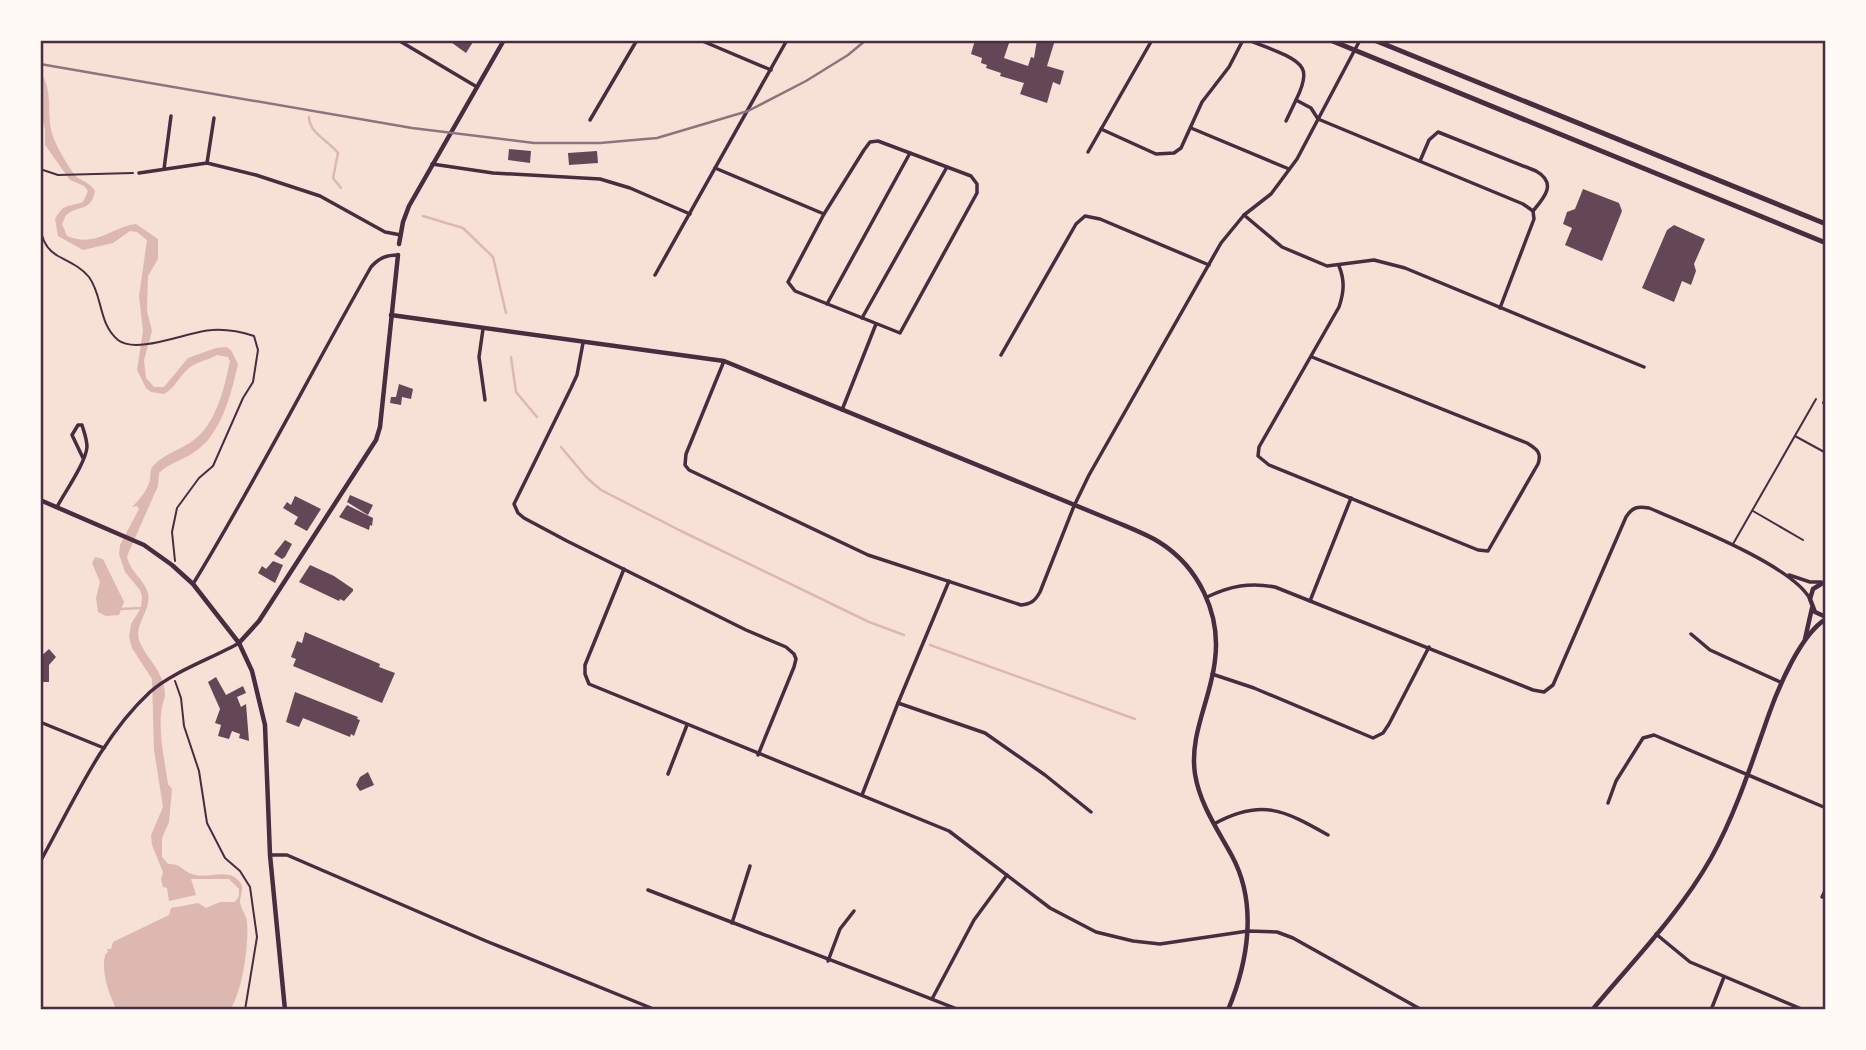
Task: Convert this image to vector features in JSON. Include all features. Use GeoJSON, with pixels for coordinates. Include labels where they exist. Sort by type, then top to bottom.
{"type":"FeatureCollection","features":[{"type":"Feature","properties":{"kind":"main road"},"geometry":{"type":"LineString","coordinates":[[239,643],[259,621],[376,440],[380,427],[399,244],[405,214],[503,40]]}},
{"type":"Feature","properties":{"kind":"main road"},"geometry":{"type":"LineString","coordinates":[[1330,40],[1826,243]]}},
{"type":"Feature","properties":{"kind":"main road"},"geometry":{"type":"LineString","coordinates":[[1374,40],[1826,225]]}},
{"type":"Feature","properties":{"kind":"main road"},"geometry":{"type":"LineString","coordinates":[[391,315],[483,330],[724,361],[1116,522],[1160,543],[1187,566],[1206,597],[1216,640],[1216,659],[1194,751],[1199,794],[1240,873],[1246,900],[1248,931],[1242,970],[1227,1010]]}},
{"type":"Feature","properties":{"kind":"main road"},"geometry":{"type":"LineString","coordinates":[[40,500],[119,532],[144,545],[172,565],[193,584],[239,643],[252,671],[265,725],[270,855],[285,1010]]}},
{"type":"Feature","properties":{"kind":"main road"},"geometry":{"type":"LineString","coordinates":[[1805,640],[1813,589],[1824,582]]}},
{"type":"Feature","properties":{"kind":"main road"},"geometry":{"type":"LineString","coordinates":[[1592,1010],[1681,903],[1711,858],[1747,774],[1780,682],[1805,640],[1826,618],[1812,608]]}},
{"type":"Feature","properties":{"kind":"street"},"geometry":{"type":"LineString","coordinates":[[398,40],[477,88]]}},
{"type":"Feature","properties":{"kind":"street"},"geometry":{"type":"LineString","coordinates":[[590,120],[636,40]]}},
{"type":"Feature","properties":{"kind":"street"},"geometry":{"type":"LineString","coordinates":[[701,40],[771,70]]}},
{"type":"Feature","properties":{"kind":"street"},"geometry":{"type":"LineString","coordinates":[[655,275],[787,40]]}},
{"type":"Feature","properties":{"kind":"street"},"geometry":{"type":"LineString","coordinates":[[1088,152],[1152,40]]}},
{"type":"Feature","properties":{"kind":"street"},"geometry":{"type":"LineString","coordinates":[[1101,129],[1156,154],[1166,155],[1181,148],[1202,102],[1229,67],[1245,40],[1289,57],[1302,67],[1304,75],[1286,121]]}},
{"type":"Feature","properties":{"kind":"street"},"geometry":{"type":"LineString","coordinates":[[724,361],[686,454],[685,465],[689,470],[868,555],[1021,604],[1029,604],[1040,592],[1074,506],[1096,463],[1209,265],[1231,228],[1271,194],[1289,170],[1360,40]]}},
{"type":"Feature","properties":{"kind":"street"},"geometry":{"type":"LineString","coordinates":[[1296,100],[1311,108],[1318,119],[1523,204],[1533,211]]}},
{"type":"Feature","properties":{"kind":"street"},"geometry":{"type":"LineString","coordinates":[[164,169],[165,144],[171,116]]}},
{"type":"Feature","properties":{"kind":"street"},"geometry":{"type":"LineString","coordinates":[[207,163],[214,118]]}},
{"type":"Feature","properties":{"kind":"street"},"geometry":{"type":"LineString","coordinates":[[1191,128],[1289,170]]}},
{"type":"Feature","properties":{"kind":"street"},"geometry":{"type":"LineString","coordinates":[[1420,161],[1429,140],[1438,132],[1536,171],[1548,181],[1548,188],[1533,211],[1534,219],[1500,308]]}},
{"type":"Feature","properties":{"kind":"street"},"geometry":{"type":"LineString","coordinates":[[878,141],[910,153],[971,176],[977,184],[977,193],[900,333],[795,291],[788,282],[824,214],[870,142],[878,141]]}},
{"type":"Feature","properties":{"kind":"street"},"geometry":{"type":"LineString","coordinates":[[827,304],[910,153]]}},
{"type":"Feature","properties":{"kind":"street"},"geometry":{"type":"LineString","coordinates":[[139,173],[207,163],[256,175],[320,196],[385,232],[401,235]]}},
{"type":"Feature","properties":{"kind":"street"},"geometry":{"type":"LineString","coordinates":[[432,164],[493,173],[600,179],[630,188],[690,214]]}},
{"type":"Feature","properties":{"kind":"street"},"geometry":{"type":"LineString","coordinates":[[862,318],[947,167]]}},
{"type":"Feature","properties":{"kind":"street"},"geometry":{"type":"LineString","coordinates":[[715,169],[824,214]]}},
{"type":"Feature","properties":{"kind":"street"},"geometry":{"type":"LineString","coordinates":[[1244,215],[1282,247],[1327,267],[1374,260],[1405,268],[1644,367]]}},
{"type":"Feature","properties":{"kind":"street"},"geometry":{"type":"LineString","coordinates":[[1001,355],[1076,224],[1085,216],[1100,219],[1209,265]]}},
{"type":"Feature","properties":{"kind":"street"},"geometry":{"type":"LineString","coordinates":[[193,584],[238,509],[322,352],[372,267],[378,259],[398,255]]}},
{"type":"Feature","properties":{"kind":"street"},"geometry":{"type":"LineString","coordinates":[[1312,357],[1527,443],[1539,453],[1538,464],[1488,551],[1478,550],[1269,465],[1258,456],[1259,447],[1312,357],[1342,299],[1343,278],[1339,266]]}},
{"type":"Feature","properties":{"kind":"street"},"geometry":{"type":"LineString","coordinates":[[842,411],[876,324]]}},
{"type":"Feature","properties":{"kind":"street"},"geometry":{"type":"LineString","coordinates":[[483,330],[479,357],[485,400]]}},
{"type":"Feature","properties":{"kind":"street"},"geometry":{"type":"LineString","coordinates":[[583,343],[577,375],[514,503],[518,513],[624,569],[786,647],[794,654],[794,667],[758,755]]}},
{"type":"Feature","properties":{"kind":"street"},"geometry":{"type":"LineString","coordinates":[[57,507],[83,458],[87,448],[82,425],[78,425],[72,435],[83,458]]}},
{"type":"Feature","properties":{"kind":"street"},"geometry":{"type":"LineString","coordinates":[[1310,601],[1351,498]]}},
{"type":"Feature","properties":{"kind":"street"},"geometry":{"type":"LineString","coordinates":[[1206,597],[1231,586],[1261,584],[1533,690],[1548,691],[1631,510],[1639,506],[1732,545],[1787,575],[1810,582],[1824,582]]}},
{"type":"Feature","properties":{"kind":"street"},"geometry":{"type":"LineString","coordinates":[[624,569],[585,665],[587,680],[594,687],[949,831],[1049,908],[1076,923],[1110,936],[1160,944],[1248,931],[1277,932],[1293,938],[1422,1010]]}},
{"type":"Feature","properties":{"kind":"street"},"geometry":{"type":"LineString","coordinates":[[1787,575],[1810,599]]}},
{"type":"Feature","properties":{"kind":"street"},"geometry":{"type":"LineString","coordinates":[[862,795],[949,581]]}},
{"type":"Feature","properties":{"kind":"street"},"geometry":{"type":"LineString","coordinates":[[1690,634],[1710,650],[1780,682]]}},
{"type":"Feature","properties":{"kind":"street"},"geometry":{"type":"LineString","coordinates":[[40,862],[104,748],[127,717],[151,691],[165,681],[239,643]]}},
{"type":"Feature","properties":{"kind":"street"},"geometry":{"type":"LineString","coordinates":[[1212,674],[1254,688],[1373,738],[1383,733],[1389,724],[1429,648]]}},
{"type":"Feature","properties":{"kind":"street"},"geometry":{"type":"LineString","coordinates":[[898,702],[985,733],[1045,775],[1091,812]]}},
{"type":"Feature","properties":{"kind":"street"},"geometry":{"type":"LineString","coordinates":[[40,722],[104,748]]}},
{"type":"Feature","properties":{"kind":"street"},"geometry":{"type":"LineString","coordinates":[[668,774],[687,724]]}},
{"type":"Feature","properties":{"kind":"street"},"geometry":{"type":"LineString","coordinates":[[1608,803],[1616,781],[1643,738],[1649,735],[1660,736],[1826,808]]}},
{"type":"Feature","properties":{"kind":"street"},"geometry":{"type":"LineString","coordinates":[[1214,824],[1251,809],[1264,809],[1297,817],[1328,835]]}},
{"type":"Feature","properties":{"kind":"street"},"geometry":{"type":"LineString","coordinates":[[270,855],[287,855],[486,942],[656,1010]]}},
{"type":"Feature","properties":{"kind":"street"},"geometry":{"type":"LineString","coordinates":[[732,923],[750,866]]}},
{"type":"Feature","properties":{"kind":"street"},"geometry":{"type":"LineString","coordinates":[[932,999],[974,920],[1007,875]]}},
{"type":"Feature","properties":{"kind":"street"},"geometry":{"type":"LineString","coordinates":[[1822,897],[1826,888]]}},
{"type":"Feature","properties":{"kind":"street"},"geometry":{"type":"LineString","coordinates":[[648,890],[828,961],[872,974],[959,1010]]}},
{"type":"Feature","properties":{"kind":"street"},"geometry":{"type":"LineString","coordinates":[[828,961],[840,929],[854,911]]}},
{"type":"Feature","properties":{"kind":"street"},"geometry":{"type":"LineString","coordinates":[[1656,934],[1690,962],[1804,1010]]}},
{"type":"Feature","properties":{"kind":"street"},"geometry":{"type":"LineString","coordinates":[[1711,1010],[1724,977]]}},
{"type":"Feature","properties":{"kind":"lane"},"geometry":{"type":"LineString","coordinates":[[1823,403],[1826,397]]}},
{"type":"Feature","properties":{"kind":"lane"},"geometry":{"type":"LineString","coordinates":[[1732,545],[1816,399]]}},
{"type":"Feature","properties":{"kind":"lane"},"geometry":{"type":"LineString","coordinates":[[1794,436],[1826,453]]}},
{"type":"Feature","properties":{"kind":"lane"},"geometry":{"type":"LineString","coordinates":[[1752,511],[1803,540]]}},
{"type":"Feature","properties":{"kind":"path"},"geometry":{"type":"LineString","coordinates":[[40,169],[58,175],[139,173]]}},
{"type":"Feature","properties":{"kind":"path"},"geometry":{"type":"LineString","coordinates":[[40,188],[40,233],[43,243],[50,251],[83,270],[93,282],[99,296],[103,319],[117,339],[127,345],[210,330],[234,330],[254,336],[258,350],[253,382],[243,398],[213,466],[199,478],[177,508],[173,521],[176,559],[172,565]]}},
{"type":"Feature","properties":{"kind":"path"},"geometry":{"type":"LineString","coordinates":[[174,677],[181,698],[184,726],[199,771],[207,823],[225,858],[240,871],[250,887],[257,937],[244,1010]]}},
{"type":"Feature","properties":{"kind":"shaded area"},"geometry":{"type":"Polygon","coordinates":[[[40,72],[49,95],[51,128],[57,145],[75,175],[95,191],[87,205],[66,215],[62,224],[67,236],[87,240],[136,224],[158,239],[158,259],[148,276],[147,311],[152,331],[144,360],[146,378],[154,387],[164,387],[188,358],[216,348],[226,347],[231,350],[238,364],[228,401],[211,436],[203,446],[159,473],[158,486],[127,556],[149,599],[139,629],[139,640],[161,677],[165,693],[161,711],[161,732],[168,784],[172,789],[169,822],[162,838],[162,857],[168,864],[179,866],[192,874],[229,875],[242,886],[240,904],[247,921],[246,954],[242,979],[230,1010],[117,1010],[106,983],[104,962],[107,949],[111,949],[113,942],[169,915],[171,908],[198,903],[206,908],[220,902],[235,902],[239,896],[239,889],[229,879],[191,879],[196,895],[169,901],[167,888],[163,887],[163,872],[152,845],[151,835],[163,807],[154,750],[152,679],[132,648],[129,637],[131,624],[141,608],[142,597],[140,590],[125,572],[119,554],[120,545],[139,509],[137,506],[132,507],[147,488],[151,469],[161,459],[186,445],[204,430],[217,408],[230,361],[228,357],[217,355],[193,365],[164,394],[151,392],[146,388],[137,370],[143,331],[139,296],[147,240],[137,232],[130,231],[113,243],[83,250],[58,236],[55,219],[58,214],[67,206],[83,202],[88,191],[84,186],[70,180],[45,145],[40,72]]]}},
{"type":"Feature","properties":{"kind":"shaded area"},"geometry":{"type":"Polygon","coordinates":[[[95,557],[103,559],[124,602],[119,615],[106,616],[98,612],[96,598],[100,582],[92,563],[95,557]]]}},
{"type":"Feature","properties":{"kind":"building"},"geometry":{"type":"Polygon","coordinates":[[[448,40],[471,40],[473,42],[466,53],[448,40]]]}},
{"type":"Feature","properties":{"kind":"building"},"geometry":{"type":"Polygon","coordinates":[[[975,40],[1010,40],[1004,58],[1028,66],[1031,57],[1034,58],[1037,40],[1055,40],[1047,66],[1064,71],[1060,85],[1053,82],[1047,103],[1020,94],[1024,83],[1000,76],[1001,73],[986,68],[987,65],[981,63],[982,58],[971,54],[975,40]]]}},
{"type":"Feature","properties":{"kind":"building"},"geometry":{"type":"Polygon","coordinates":[[[509,149],[531,151],[530,163],[508,160],[509,149]]]}},
{"type":"Feature","properties":{"kind":"building"},"geometry":{"type":"Polygon","coordinates":[[[597,151],[598,163],[569,165],[568,153],[597,151]]]}},
{"type":"Feature","properties":{"kind":"building"},"geometry":{"type":"Polygon","coordinates":[[[1583,189],[1619,203],[1622,211],[1602,261],[1565,245],[1572,228],[1563,224],[1567,212],[1575,209],[1583,189]]]}},
{"type":"Feature","properties":{"kind":"building"},"geometry":{"type":"Polygon","coordinates":[[[1674,225],[1705,239],[1694,264],[1696,271],[1691,285],[1682,281],[1674,302],[1642,288],[1667,230],[1674,225]]]}},
{"type":"Feature","properties":{"kind":"building"},"geometry":{"type":"Polygon","coordinates":[[[399,384],[413,389],[411,399],[402,397],[401,405],[390,403],[391,397],[396,397],[399,384]]]}},
{"type":"Feature","properties":{"kind":"building"},"geometry":{"type":"Polygon","coordinates":[[[350,495],[373,505],[368,515],[347,502],[350,495]]]}},
{"type":"Feature","properties":{"kind":"building"},"geometry":{"type":"Polygon","coordinates":[[[295,496],[321,509],[307,531],[294,524],[298,517],[283,508],[287,502],[291,505],[295,496]]]}},
{"type":"Feature","properties":{"kind":"building"},"geometry":{"type":"Polygon","coordinates":[[[347,505],[373,518],[369,530],[339,517],[347,505]]]}},
{"type":"Feature","properties":{"kind":"building"},"geometry":{"type":"Polygon","coordinates":[[[285,540],[292,544],[282,559],[274,554],[285,540]]]}},
{"type":"Feature","properties":{"kind":"building"},"geometry":{"type":"Polygon","coordinates":[[[273,561],[283,565],[275,583],[258,573],[262,566],[266,569],[273,561]]]}},
{"type":"Feature","properties":{"kind":"building"},"geometry":{"type":"Polygon","coordinates":[[[310,565],[334,576],[353,591],[344,601],[339,601],[299,582],[310,565]]]}},
{"type":"Feature","properties":{"kind":"building"},"geometry":{"type":"Polygon","coordinates":[[[305,632],[395,673],[382,703],[293,666],[296,659],[291,657],[297,641],[302,643],[305,632]]]}},
{"type":"Feature","properties":{"kind":"building"},"geometry":{"type":"Polygon","coordinates":[[[49,649],[56,657],[49,665],[49,682],[40,682],[40,657],[49,649]]]}},
{"type":"Feature","properties":{"kind":"building"},"geometry":{"type":"Polygon","coordinates":[[[216,677],[226,695],[243,686],[246,693],[237,697],[241,707],[246,704],[249,741],[239,738],[240,734],[232,731],[229,739],[218,736],[221,725],[215,723],[220,709],[208,682],[216,677]]]}},
{"type":"Feature","properties":{"kind":"building"},"geometry":{"type":"Polygon","coordinates":[[[295,692],[358,717],[360,720],[354,736],[351,734],[350,737],[303,718],[299,727],[286,722],[295,692]]]}},
{"type":"Feature","properties":{"kind":"building"},"geometry":{"type":"Polygon","coordinates":[[[368,772],[374,785],[360,791],[356,785],[360,777],[368,772]]]}},
{"type":"Feature","properties":{"kind":"waterway"},"geometry":{"type":"LineString","coordinates":[[309,117],[312,128],[338,153],[333,178],[341,188]]}},
{"type":"Feature","properties":{"kind":"waterway"},"geometry":{"type":"LineString","coordinates":[[423,216],[463,228],[493,257],[506,313]]}},
{"type":"Feature","properties":{"kind":"waterway"},"geometry":{"type":"LineString","coordinates":[[511,357],[516,392],[537,417]]}},
{"type":"Feature","properties":{"kind":"waterway"},"geometry":{"type":"LineString","coordinates":[[561,447],[601,490],[869,622],[904,635]]}},
{"type":"Feature","properties":{"kind":"waterway"},"geometry":{"type":"LineString","coordinates":[[122,609],[141,608]]}},
{"type":"Feature","properties":{"kind":"waterway"},"geometry":{"type":"LineString","coordinates":[[930,645],[1135,719]]}},
{"type":"Feature","properties":{"kind":"railway"},"geometry":{"type":"LineString","coordinates":[[40,64],[412,128],[534,143],[600,143],[657,138],[748,111],[806,81],[848,55],[866,40]]}}]}
